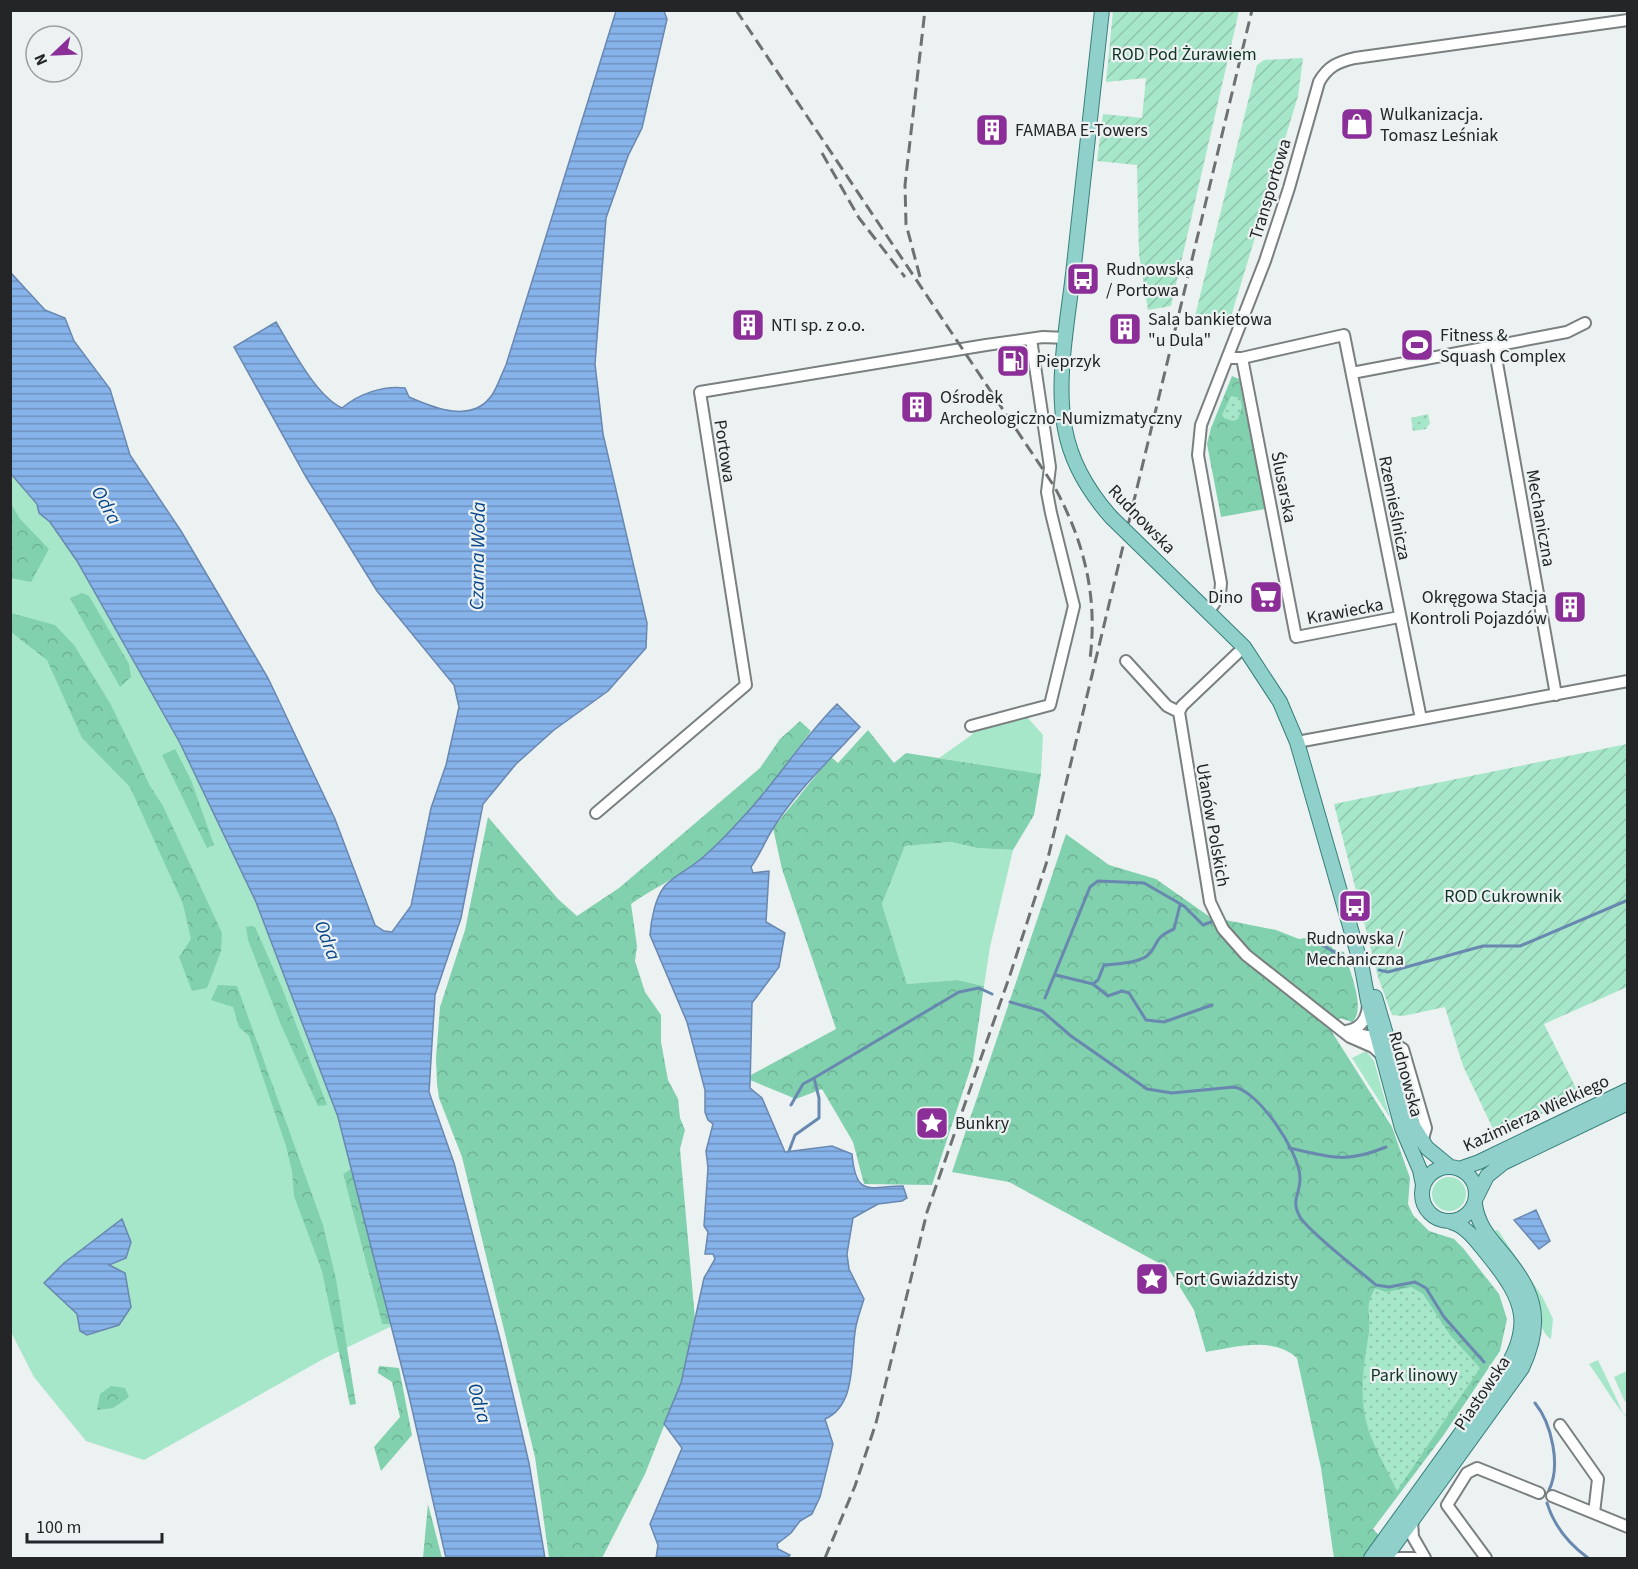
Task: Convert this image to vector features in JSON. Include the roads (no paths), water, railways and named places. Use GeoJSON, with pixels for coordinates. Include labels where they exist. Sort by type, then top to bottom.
{"type":"FeatureCollection","features":[{"type":"Feature","properties":{"kind":"main road","name":"Rudnowska"},"geometry":{"type":"LineString","coordinates":[[1102,10],[1066,338],[1062,408],[1067,437],[1087,484],[1111,517],[1244,647],[1280,702],[1296,742],[1362,968],[1368,1001],[1410,1118],[1422,1142],[1454,1168]]}},
{"type":"Feature","properties":{"kind":"main road","name":"Rudnowska"},"geometry":{"type":"LineString","coordinates":[[1362,968],[1377,1003],[1383,1038],[1383,1056],[1402,1128],[1420,1170],[1423,1185]]}},
{"type":"Feature","properties":{"kind":"main road","name":"Kazimierza Wielkiego"},"geometry":{"type":"LineString","coordinates":[[1454,1168],[1479,1162],[1628,1090]]}},
{"type":"Feature","properties":{"kind":"main road","name":"Kazimierza Wielkiego"},"geometry":{"type":"LineString","coordinates":[[1476,1200],[1487,1176],[1503,1163],[1628,1103]]}},
{"type":"Feature","properties":{"kind":"main road"},"geometry":{"type":"LineString","coordinates":[[1454,1168],[1472,1179],[1476,1200],[1466,1216],[1451,1222],[1437,1219],[1426,1209],[1422,1200],[1423,1185],[1436,1170],[1454,1168]]}},
{"type":"Feature","properties":{"kind":"main road","name":"Piastowska"},"geometry":{"type":"LineString","coordinates":[[1385,1558],[1522,1368],[1533,1337],[1535,1315],[1531,1296],[1520,1275],[1483,1228],[1476,1200]]}},
{"type":"Feature","properties":{"kind":"main road","name":"Piastowska"},"geometry":{"type":"LineString","coordinates":[[1371,1558],[1500,1379],[1513,1358],[1520,1338],[1520,1312],[1509,1282],[1468,1232],[1451,1222]]}},
{"type":"Feature","properties":{"kind":"street","name":"Transportowa"},"geometry":{"type":"LineString","coordinates":[[1209,611],[1220,595],[1221,583],[1198,455],[1201,425],[1228,358],[1289,188],[1319,82],[1332,65],[1355,58],[1628,20]]}},
{"type":"Feature","properties":{"kind":"street"},"geometry":{"type":"LineString","coordinates":[[1352,373],[1568,332],[1585,323]]}},
{"type":"Feature","properties":{"kind":"street","name":"Rzemieślnicza"},"geometry":{"type":"LineString","coordinates":[[1242,358],[1344,335],[1421,719]]}},
{"type":"Feature","properties":{"kind":"street","name":"Portowa"},"geometry":{"type":"LineString","coordinates":[[596,813],[746,685],[700,392],[1031,339],[1066,338]]}},
{"type":"Feature","properties":{"kind":"street"},"geometry":{"type":"LineString","coordinates":[[971,726],[1050,705],[1072,617],[1072,593],[1047,492],[1050,467],[1031,339]]}},
{"type":"Feature","properties":{"kind":"street","name":"Mechaniczna"},"geometry":{"type":"LineString","coordinates":[[1494,346],[1556,695]]}},
{"type":"Feature","properties":{"kind":"street"},"geometry":{"type":"LineString","coordinates":[[1228,358],[1242,358]]}},
{"type":"Feature","properties":{"kind":"street","name":"Ślusarska"},"geometry":{"type":"LineString","coordinates":[[1242,358],[1296,638]]}},
{"type":"Feature","properties":{"kind":"street","name":"Krawiecka"},"geometry":{"type":"LineString","coordinates":[[1296,638],[1400,617]]}},
{"type":"Feature","properties":{"kind":"street"},"geometry":{"type":"LineString","coordinates":[[1125,661],[1167,706],[1179,712],[1182,706],[1244,647]]}},
{"type":"Feature","properties":{"kind":"street"},"geometry":{"type":"LineString","coordinates":[[1296,742],[1628,681]]}},
{"type":"Feature","properties":{"kind":"street","name":"Ułanów Polskich"},"geometry":{"type":"LineString","coordinates":[[1179,712],[1206,889],[1223,929],[1246,955],[1341,1030],[1356,1041],[1373,1047],[1383,1056]]}},
{"type":"Feature","properties":{"kind":"street"},"geometry":{"type":"LineString","coordinates":[[1341,1030],[1354,1030],[1362,1023],[1368,1001]]}},
{"type":"Feature","properties":{"kind":"street","name":"Ułanów Polskich"},"geometry":{"type":"LineString","coordinates":[[1341,1030],[1383,1038]]}},
{"type":"Feature","properties":{"kind":"street"},"geometry":{"type":"LineString","coordinates":[[1560,1425],[1598,1479],[1594,1513]]}},
{"type":"Feature","properties":{"kind":"street"},"geometry":{"type":"LineString","coordinates":[[1486,1558],[1447,1505],[1467,1473],[1477,1468],[1539,1493]]}},
{"type":"Feature","properties":{"kind":"street"},"geometry":{"type":"LineString","coordinates":[[1552,1497],[1628,1527]]}},
{"type":"Feature","properties":{"kind":"street"},"geometry":{"type":"LineString","coordinates":[[1412,1520],[1413,1537],[1425,1558]]}},
{"type":"Feature","properties":{"kind":"street"},"geometry":{"type":"LineString","coordinates":[[1399,1558],[1414,1558]]}},
{"type":"Feature","properties":{"kind":"water"},"geometry":{"type":"Polygon","coordinates":[[[616,11],[664,11],[667,19],[642,128],[628,156],[606,218],[595,364],[603,434],[647,623],[646,648],[608,691],[554,730],[516,764],[483,804],[461,918],[435,995],[429,1092],[454,1163],[501,1343],[529,1463],[545,1558],[446,1558],[409,1396],[338,1117],[256,902],[180,743],[77,561],[50,522],[39,513],[37,504],[11,474],[11,273],[45,310],[65,318],[74,341],[110,389],[130,455],[181,531],[268,678],[335,819],[375,925],[384,931],[392,932],[411,906],[431,808],[446,765],[459,707],[454,685],[377,591],[306,477],[234,347],[276,322],[313,382],[332,402],[342,408],[372,392],[397,387],[405,388],[409,397],[441,409],[464,411],[484,404],[494,392],[506,365],[616,11]]]}},
{"type":"Feature","properties":{"kind":"water"},"geometry":{"type":"Polygon","coordinates":[[[837,704],[860,727],[791,803],[772,830],[751,867],[753,873],[769,871],[766,922],[785,933],[779,967],[752,1003],[750,1088],[762,1098],[785,1152],[832,1146],[852,1154],[857,1178],[861,1184],[873,1188],[903,1186],[907,1198],[902,1201],[878,1204],[853,1218],[847,1254],[849,1269],[864,1299],[854,1337],[851,1378],[843,1402],[836,1412],[825,1419],[833,1444],[820,1497],[812,1514],[800,1521],[791,1533],[777,1544],[778,1549],[790,1555],[788,1558],[656,1558],[658,1545],[650,1524],[682,1448],[664,1424],[681,1383],[704,1278],[715,1259],[713,1254],[705,1254],[708,1232],[704,1226],[708,1168],[706,1151],[713,1124],[708,1120],[705,1112],[705,1090],[687,1022],[650,935],[652,916],[664,887],[703,857],[727,834],[837,704]]]}},
{"type":"Feature","properties":{"kind":"water"},"geometry":{"type":"Polygon","coordinates":[[[1536,1210],[1550,1241],[1539,1249],[1514,1220],[1536,1210]]]}},
{"type":"Feature","properties":{"kind":"water"},"geometry":{"type":"Polygon","coordinates":[[[122,1219],[131,1242],[126,1258],[109,1265],[125,1273],[131,1307],[119,1325],[87,1335],[80,1331],[77,1314],[44,1283],[64,1263],[122,1219]]]}},
{"type":"Feature","properties":{"kind":"waterway"},"geometry":{"type":"LineString","coordinates":[[1045,998],[1090,887],[1098,881],[1144,883],[1184,906],[1203,925],[1211,922]]}},
{"type":"Feature","properties":{"kind":"waterway"},"geometry":{"type":"LineString","coordinates":[[1379,970],[1388,972],[1483,946],[1520,946],[1628,900]]}},
{"type":"Feature","properties":{"kind":"waterway"},"geometry":{"type":"LineString","coordinates":[[1056,975],[1093,984],[1098,980],[1104,965],[1132,962],[1147,956],[1159,939],[1174,929],[1180,905]]}},
{"type":"Feature","properties":{"kind":"waterway"},"geometry":{"type":"LineString","coordinates":[[1322,945],[1343,957]]}},
{"type":"Feature","properties":{"kind":"waterway"},"geometry":{"type":"LineString","coordinates":[[1093,984],[1108,996],[1122,991],[1129,993],[1146,1020],[1164,1022],[1212,1005]]}},
{"type":"Feature","properties":{"kind":"waterway"},"geometry":{"type":"LineString","coordinates":[[789,1151],[795,1135],[819,1118],[819,1098],[814,1078],[959,992],[979,988],[992,994]]}},
{"type":"Feature","properties":{"kind":"waterway"},"geometry":{"type":"LineString","coordinates":[[1010,1002],[1042,1011],[1071,1036],[1147,1089],[1172,1093],[1234,1087],[1255,1099],[1276,1124],[1293,1153],[1300,1177],[1296,1206],[1305,1224],[1376,1285],[1389,1287],[1415,1282],[1426,1288],[1444,1317],[1484,1362]]}},
{"type":"Feature","properties":{"kind":"waterway"},"geometry":{"type":"LineString","coordinates":[[791,1105],[803,1084],[814,1078]]}},
{"type":"Feature","properties":{"kind":"waterway"},"geometry":{"type":"LineString","coordinates":[[1289,1148],[1327,1156],[1348,1157],[1359,1156],[1386,1147]]}},
{"type":"Feature","properties":{"kind":"waterway"},"geometry":{"type":"LineString","coordinates":[[1535,1403],[1546,1422],[1553,1445],[1554,1469],[1549,1490]]}},
{"type":"Feature","properties":{"kind":"waterway"},"geometry":{"type":"LineString","coordinates":[[1547,1503],[1563,1534],[1588,1558]]}},
{"type":"Feature","properties":{"kind":"railway"},"geometry":{"type":"LineString","coordinates":[[736,10],[1054,486],[1073,527],[1086,570],[1092,613],[1090,659]]}},
{"type":"Feature","properties":{"kind":"railway"},"geometry":{"type":"LineString","coordinates":[[920,277],[906,224],[905,185],[925,10]]}},
{"type":"Feature","properties":{"kind":"railway"},"geometry":{"type":"LineString","coordinates":[[825,1558],[855,1486],[876,1423],[927,1212],[1010,975],[1048,858],[1252,10]]}},
{"type":"Feature","properties":{"kind":"railway"},"geometry":{"type":"LineString","coordinates":[[822,153],[859,218],[905,277]]}},
{"type":"Feature","properties":{"kind":"place","name":"Wulkanizacja. Tomasz Leśniak"},"geometry":{"type":"Point","coordinates":[1357,124]}},
{"type":"Feature","properties":{"kind":"place","name":"FAMABA E-Towers"},"geometry":{"type":"Point","coordinates":[992,130]}},
{"type":"Feature","properties":{"kind":"place","name":"Rudnowska / Portowa"},"geometry":{"type":"Point","coordinates":[1083,279]}},
{"type":"Feature","properties":{"kind":"place","name":"NTI sp. z o.o."},"geometry":{"type":"Point","coordinates":[748,325]}},
{"type":"Feature","properties":{"kind":"place","name":"Sala bankietowa \"u Dula\""},"geometry":{"type":"Point","coordinates":[1125,329]}},
{"type":"Feature","properties":{"kind":"place","name":"Fitness & Squash Complex"},"geometry":{"type":"Point","coordinates":[1417,345]}},
{"type":"Feature","properties":{"kind":"place","name":"Pieprzyk"},"geometry":{"type":"Point","coordinates":[1013,361]}},
{"type":"Feature","properties":{"kind":"place","name":"Ośrodek Archeologiczno-Numizmatyczny"},"geometry":{"type":"Point","coordinates":[917,407]}},
{"type":"Feature","properties":{"kind":"place","name":"Dino"},"geometry":{"type":"Point","coordinates":[1266,597]}},
{"type":"Feature","properties":{"kind":"place","name":"Okręgowa Stacja Kontroli Pojazdów"},"geometry":{"type":"Point","coordinates":[1570,607]}},
{"type":"Feature","properties":{"kind":"place","name":"Rudnowska / Mechaniczna"},"geometry":{"type":"Point","coordinates":[1355,906]}},
{"type":"Feature","properties":{"kind":"place","name":"Bunkry"},"geometry":{"type":"Point","coordinates":[932,1123]}},
{"type":"Feature","properties":{"kind":"place","name":"Fort Gwiaździsty"},"geometry":{"type":"Point","coordinates":[1152,1279]}},
{"type":"Feature","properties":{"kind":"park label","name":"ROD Pod Żurawiem"},"geometry":{"type":"Point","coordinates":[1184,54]}},
{"type":"Feature","properties":{"kind":"park label","name":"ROD Cukrownik"},"geometry":{"type":"Point","coordinates":[1503,896]}},
{"type":"Feature","properties":{"kind":"park label","name":"Park linowy"},"geometry":{"type":"Point","coordinates":[1414,1375]}},
{"type":"Feature","properties":{"kind":"water label","name":"Odra"},"geometry":{"type":"Point","coordinates":[107,505]}},
{"type":"Feature","properties":{"kind":"water label","name":"Czarna Woda"},"geometry":{"type":"Point","coordinates":[477,556]}},
{"type":"Feature","properties":{"kind":"water label","name":"Odra"},"geometry":{"type":"Point","coordinates":[328,940]}},
{"type":"Feature","properties":{"kind":"water label","name":"Odra"},"geometry":{"type":"Point","coordinates":[480,1403]}}]}
